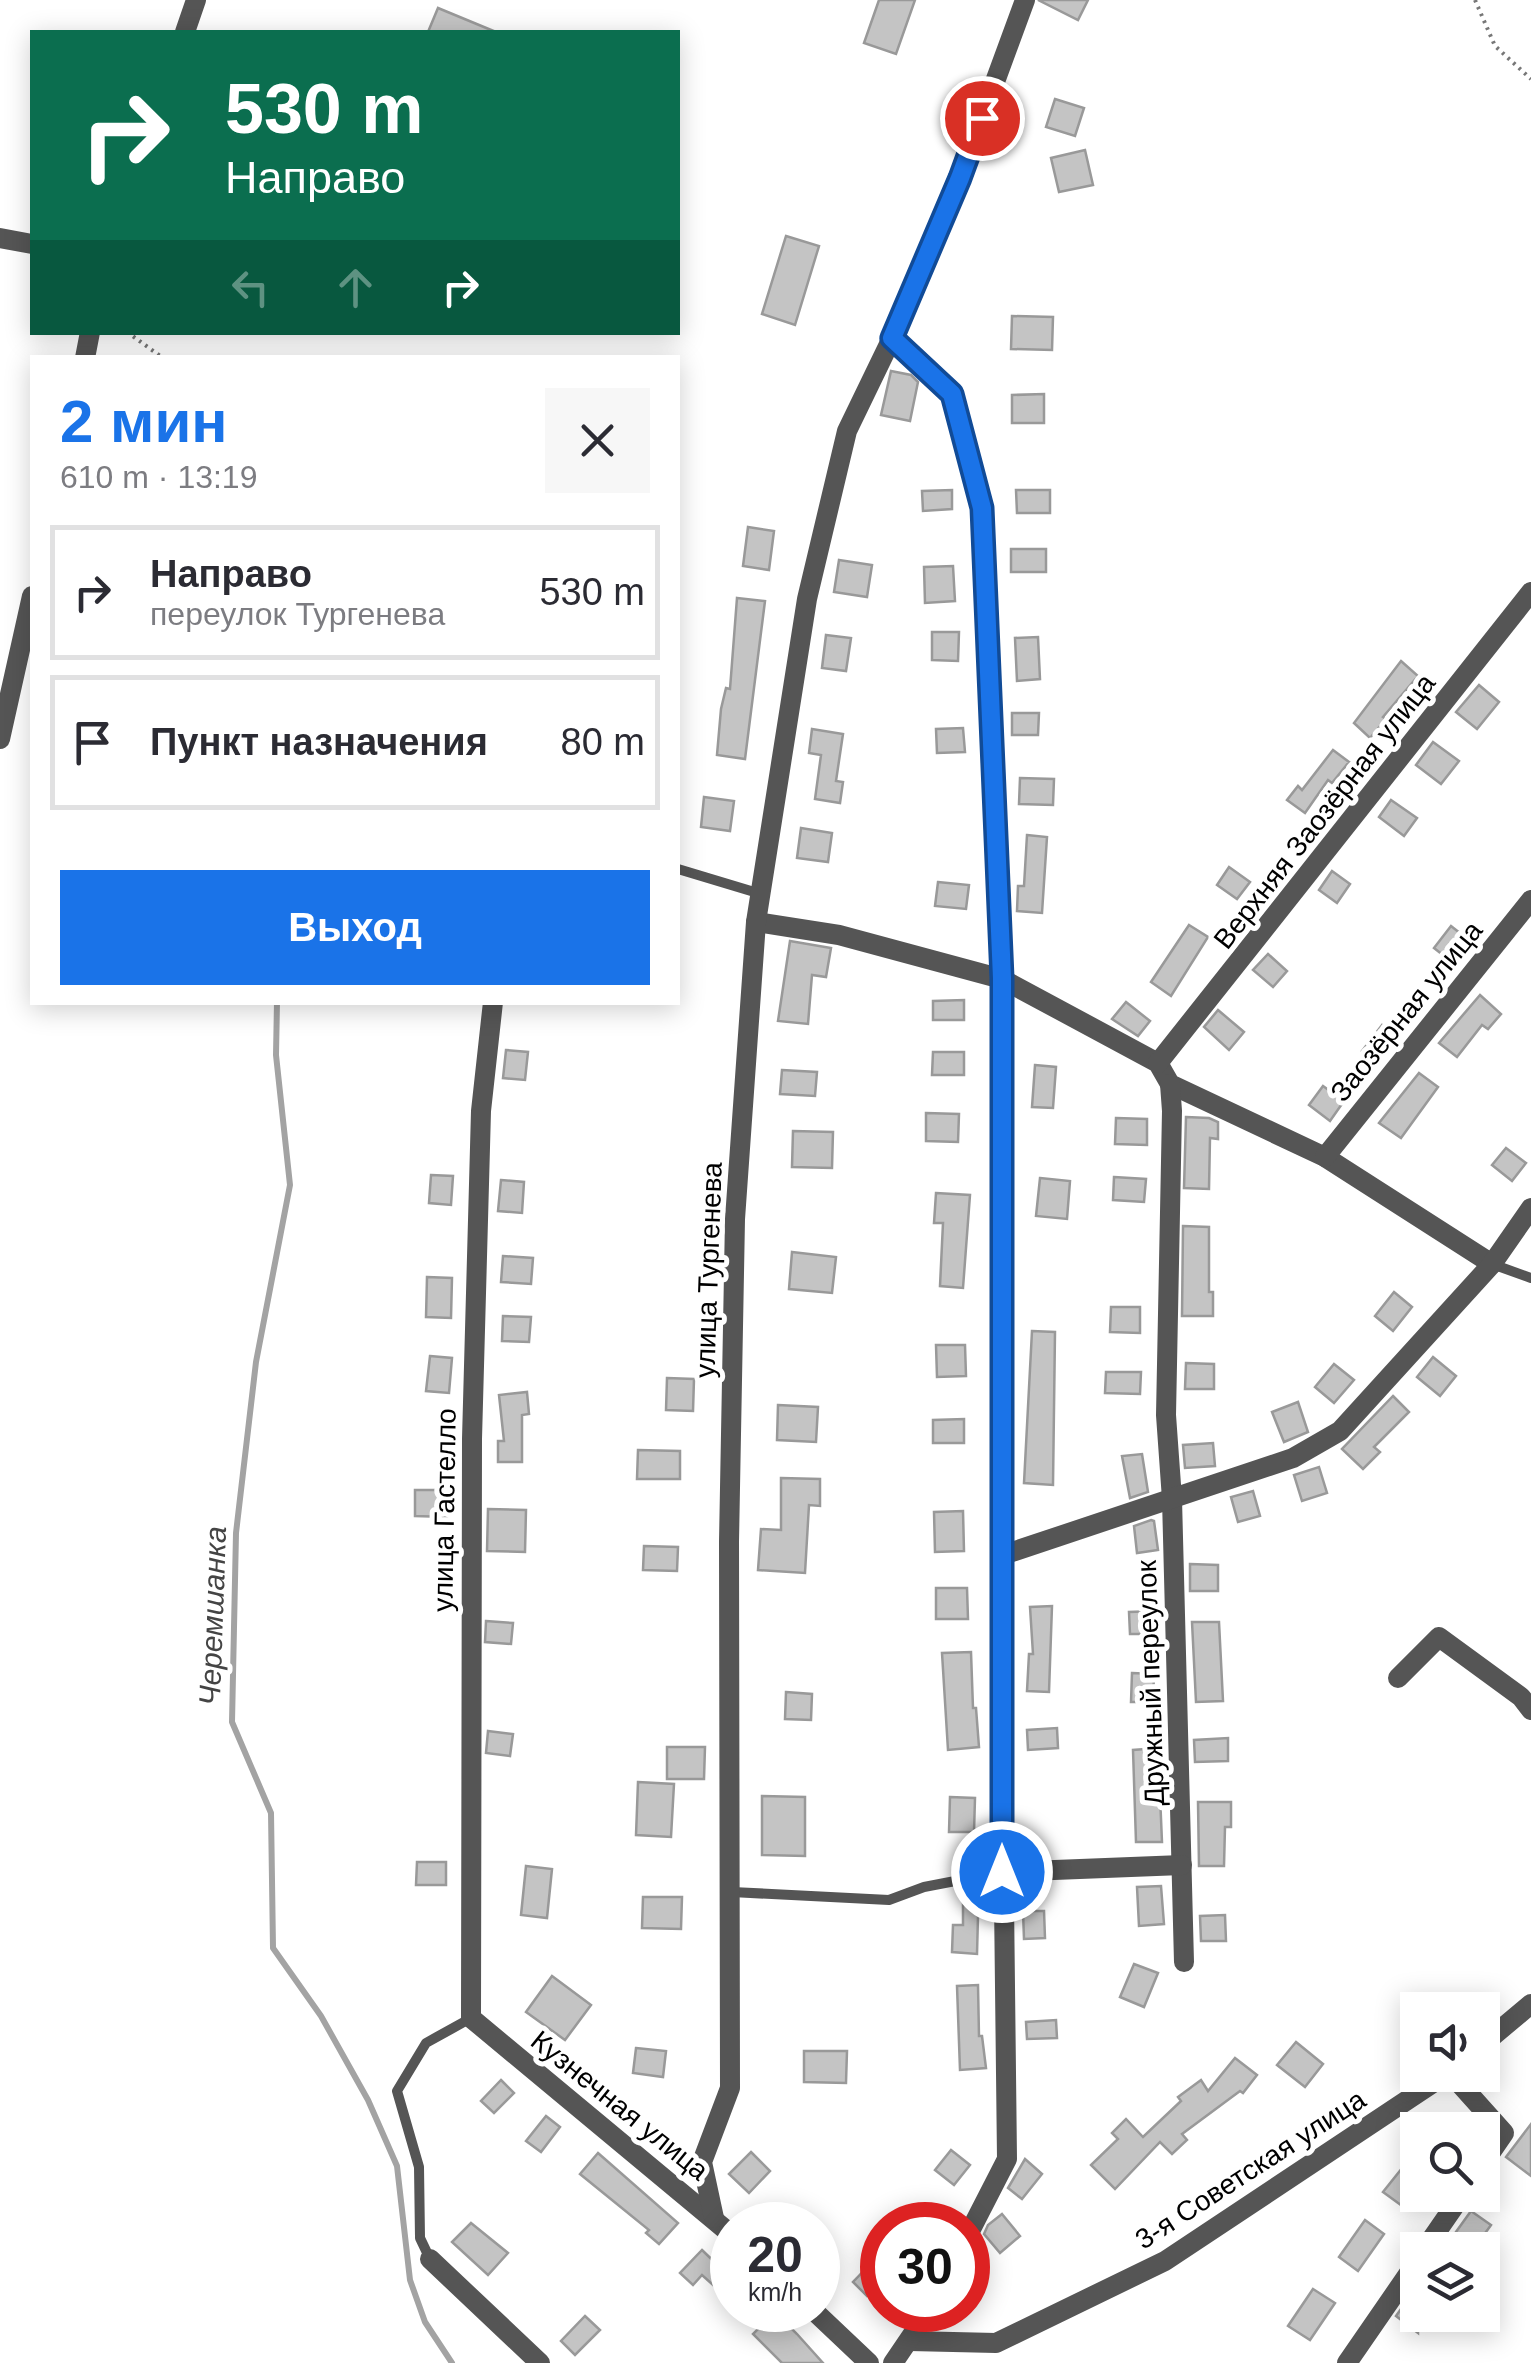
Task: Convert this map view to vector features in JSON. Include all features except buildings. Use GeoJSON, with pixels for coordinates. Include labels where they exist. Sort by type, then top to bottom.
{"type":"FeatureCollection","features":[{"type":"Feature","properties":{"kind":"street"},"geometry":{"type":"LineString","coordinates":[[186,30],[196,0]]}},
{"type":"Feature","properties":{"kind":"street","name":"улица Тургенева"},"geometry":{"type":"LineString","coordinates":[[711,2202],[702,2162],[730,2088],[729,1542],[735,1219],[756,922],[807,600],[846,431],[892,338],[960,178],[1025,0]]}},
{"type":"Feature","properties":{"kind":"street"},"geometry":{"type":"LineString","coordinates":[[0,238],[30,244]]}},
{"type":"Feature","properties":{"kind":"street"},"geometry":{"type":"LineString","coordinates":[[892,338],[952,394],[982,508],[1002,978],[1000,1556],[1007,2158],[985,2202]]}},
{"type":"Feature","properties":{"kind":"street","name":"Верхняя Заозёрная улица"},"geometry":{"type":"LineString","coordinates":[[1158,1064],[1531,592]]}},
{"type":"Feature","properties":{"kind":"street"},"geometry":{"type":"LineString","coordinates":[[0,739],[30,605]]}},
{"type":"Feature","properties":{"kind":"street","name":"Заозёрная улица"},"geometry":{"type":"LineString","coordinates":[[1325,1157],[1531,900]]}},
{"type":"Feature","properties":{"kind":"street"},"geometry":{"type":"LineString","coordinates":[[756,922],[839,935],[1002,978],[1158,1064],[1170,1084],[1172,1111],[1166,1415],[1172,1499]]}},
{"type":"Feature","properties":{"kind":"street","name":"улица Гастелло"},"geometry":{"type":"LineString","coordinates":[[471,2018],[472,1439],[480,1112],[493,1005]]}},
{"type":"Feature","properties":{"kind":"street"},"geometry":{"type":"LineString","coordinates":[[1170,1084],[1325,1157],[1492,1264]]}},
{"type":"Feature","properties":{"kind":"street"},"geometry":{"type":"LineString","coordinates":[[1000,1556],[1293,1458],[1340,1431],[1492,1264],[1531,1208]]}},
{"type":"Feature","properties":{"kind":"street","name":"Дружный переулок"},"geometry":{"type":"LineString","coordinates":[[1172,1499],[1184,1962]]}},
{"type":"Feature","properties":{"kind":"street"},"geometry":{"type":"LineString","coordinates":[[1398,1678],[1439,1637],[1521,1697],[1531,1710]]}},
{"type":"Feature","properties":{"kind":"street"},"geometry":{"type":"LineString","coordinates":[[1002,1872],[1182,1865]]}},
{"type":"Feature","properties":{"kind":"street"},"geometry":{"type":"LineString","coordinates":[[1500,2028],[1530,2000]]}},
{"type":"Feature","properties":{"kind":"street","name":"Кузнечная улица"},"geometry":{"type":"LineString","coordinates":[[471,2018],[710,2215]]}},
{"type":"Feature","properties":{"kind":"street","name":"3-я Советская улица"},"geometry":{"type":"LineString","coordinates":[[910,2341],[996,2343],[1165,2261],[1422,2092]]}},
{"type":"Feature","properties":{"kind":"street"},"geometry":{"type":"LineString","coordinates":[[1464,2092],[1484,2112]]}},
{"type":"Feature","properties":{"kind":"street"},"geometry":{"type":"LineString","coordinates":[[430,2259],[540,2363]]}},
{"type":"Feature","properties":{"kind":"street"},"geometry":{"type":"LineString","coordinates":[[1347,2363],[1400,2286]]}},
{"type":"Feature","properties":{"kind":"street"},"geometry":{"type":"LineString","coordinates":[[836,2332],[869,2363]]}},
{"type":"Feature","properties":{"kind":"street"},"geometry":{"type":"LineString","coordinates":[[893,2363],[916,2332]]}},
{"type":"Feature","properties":{"kind":"lane"},"geometry":{"type":"LineString","coordinates":[[680,869],[760,894]]}},
{"type":"Feature","properties":{"kind":"lane"},"geometry":{"type":"LineString","coordinates":[[1492,1264],[1531,1278]]}},
{"type":"Feature","properties":{"kind":"lane"},"geometry":{"type":"LineString","coordinates":[[732,1892],[889,1900],[924,1888],[1002,1872]]}},
{"type":"Feature","properties":{"kind":"lane"},"geometry":{"type":"LineString","coordinates":[[430,2259],[420,2238],[419,2167],[396,2091],[426,2043],[471,2018]]}},
{"type":"Feature","properties":{"kind":"path"},"geometry":{"type":"LineString","coordinates":[[1474,0],[1494,46],[1531,79]]}},
{"type":"Feature","properties":{"kind":"path"},"geometry":{"type":"LineString","coordinates":[[130,335],[158,355]]}},
{"type":"Feature","properties":{"kind":"waterway","name":"Черемшанка"},"geometry":{"type":"LineString","coordinates":[[277,1005],[276,1055],[290,1185],[256,1362],[236,1533],[232,1722],[271,1813],[273,1948],[321,2016],[368,2100],[397,2166],[410,2280],[425,2322],[452,2363]]}},
{"type":"Feature","properties":{"kind":"route"},"geometry":{"type":"LineString","coordinates":[[982,118],[892,338],[952,394],[982,508],[1002,978],[1002,1872]]}}]}
